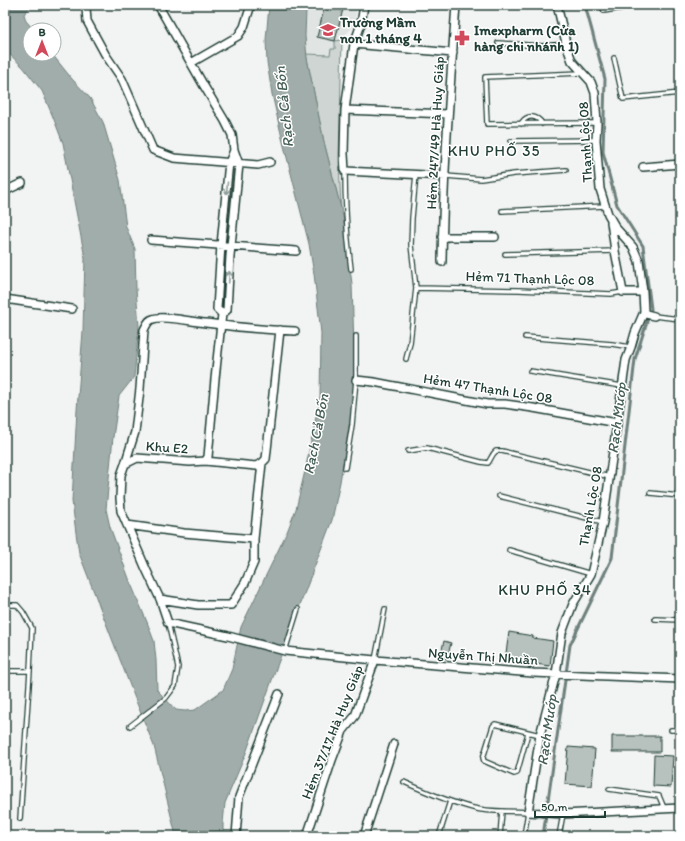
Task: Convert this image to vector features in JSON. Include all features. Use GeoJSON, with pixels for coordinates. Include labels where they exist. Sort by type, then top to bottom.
{"type":"FeatureCollection","features":[{"type":"Feature","properties":{"kind":"street"},"geometry":{"type":"LineString","coordinates":[[87,5],[87,21],[122,80],[153,150],[174,158],[258,165],[270,162]]}},
{"type":"Feature","properties":{"kind":"street"},"geometry":{"type":"LineString","coordinates":[[158,5],[225,121],[232,136],[234,150],[239,164],[231,246],[227,310],[222,314],[217,309],[221,245],[229,163],[234,150]]}},
{"type":"Feature","properties":{"kind":"street"},"geometry":{"type":"LineString","coordinates":[[191,63],[238,36],[244,27],[251,5]]}},
{"type":"Feature","properties":{"kind":"street"},"geometry":{"type":"LineString","coordinates":[[364,5],[361,24],[354,44],[345,110],[345,171],[446,176]]}},
{"type":"Feature","properties":{"kind":"street","name":"Hẻm 247/49 Hà Huy Giáp"},"geometry":{"type":"LineString","coordinates":[[442,262],[448,114],[456,5]]}},
{"type":"Feature","properties":{"kind":"street","name":"Thạnh Lộc 08"},"geometry":{"type":"LineString","coordinates":[[528,812],[540,735],[556,674],[562,633],[573,604],[591,574],[603,522],[626,360],[635,333],[645,313],[639,261],[633,247],[611,220],[600,189],[596,140],[597,123],[595,93],[591,82],[572,60],[557,5]]}},
{"type":"Feature","properties":{"kind":"street"},"geometry":{"type":"LineString","coordinates":[[354,44],[453,53]]}},
{"type":"Feature","properties":{"kind":"street"},"geometry":{"type":"LineString","coordinates":[[345,110],[448,114]]}},
{"type":"Feature","properties":{"kind":"street"},"geometry":{"type":"LineString","coordinates":[[643,167],[680,164]]}},
{"type":"Feature","properties":{"kind":"street"},"geometry":{"type":"LineString","coordinates":[[5,191],[22,183]]}},
{"type":"Feature","properties":{"kind":"street"},"geometry":{"type":"LineString","coordinates":[[611,220],[623,292]]}},
{"type":"Feature","properties":{"kind":"street"},"geometry":{"type":"LineString","coordinates":[[442,237],[495,237]]}},
{"type":"Feature","properties":{"kind":"street"},"geometry":{"type":"LineString","coordinates":[[151,240],[296,251]]}},
{"type":"Feature","properties":{"kind":"street","name":"Hẻm 71 Thạnh Lộc 08"},"geometry":{"type":"LineString","coordinates":[[623,292],[643,292]]}},
{"type":"Feature","properties":{"kind":"street"},"geometry":{"type":"LineString","coordinates":[[5,299],[72,309]]}},
{"type":"Feature","properties":{"kind":"street"},"geometry":{"type":"LineString","coordinates":[[645,313],[654,316]]}},
{"type":"Feature","properties":{"kind":"street","name":"Khu E2"},"geometry":{"type":"LineString","coordinates":[[125,464],[137,458],[205,462],[208,456],[222,314]]}},
{"type":"Feature","properties":{"kind":"street"},"geometry":{"type":"LineString","coordinates":[[168,623],[160,599],[127,525],[122,511],[120,498],[121,475],[135,432],[140,389],[144,330],[148,323],[153,319],[166,318],[221,325],[295,330]]}},
{"type":"Feature","properties":{"kind":"street"},"geometry":{"type":"LineString","coordinates":[[205,462],[256,466],[266,459],[280,330]]}},
{"type":"Feature","properties":{"kind":"street","name":"Hẻm 47 Thạnh Lộc 08"},"geometry":{"type":"LineString","coordinates":[[356,380],[374,382],[487,404],[505,404],[533,408],[617,423]]}},
{"type":"Feature","properties":{"kind":"street"},"geometry":{"type":"LineString","coordinates":[[160,599],[198,605],[231,605],[245,582],[254,562],[254,539],[262,463]]}},
{"type":"Feature","properties":{"kind":"street"},"geometry":{"type":"LineString","coordinates":[[127,525],[184,533],[254,539]]}},
{"type":"Feature","properties":{"kind":"street","name":"Nguyễn Thị Nhuần"},"geometry":{"type":"LineString","coordinates":[[168,623],[228,636],[285,651],[533,673],[680,679]]}},
{"type":"Feature","properties":{"kind":"street","name":"Hẻm 37/17 Hà Huy Giáp"},"geometry":{"type":"LineString","coordinates":[[307,836],[343,731],[355,716],[374,660]]}},
{"type":"Feature","properties":{"kind":"street"},"geometry":{"type":"LineString","coordinates":[[236,836],[239,797],[279,694]]}},
{"type":"Feature","properties":{"kind":"street"},"geometry":{"type":"LineString","coordinates":[[364,836],[394,744]]}},
{"type":"Feature","properties":{"kind":"street"},"geometry":{"type":"LineString","coordinates":[[528,812],[563,814],[680,808]]}},
{"type":"Feature","properties":{"kind":"lane"},"geometry":{"type":"LineString","coordinates":[[602,5],[604,11],[641,5]]}},
{"type":"Feature","properties":{"kind":"lane"},"geometry":{"type":"LineString","coordinates":[[498,43],[542,46],[567,44]]}},
{"type":"Feature","properties":{"kind":"lane"},"geometry":{"type":"LineString","coordinates":[[614,58],[623,99],[680,94]]}},
{"type":"Feature","properties":{"kind":"lane"},"geometry":{"type":"LineString","coordinates":[[582,73],[485,78],[487,124],[597,123]]}},
{"type":"Feature","properties":{"kind":"lane"},"geometry":{"type":"LineString","coordinates":[[520,124],[525,118],[531,117],[538,119],[542,124]]}},
{"type":"Feature","properties":{"kind":"lane"},"geometry":{"type":"LineString","coordinates":[[511,142],[596,140]]}},
{"type":"Feature","properties":{"kind":"lane"},"geometry":{"type":"LineString","coordinates":[[446,176],[481,179],[514,174],[566,170]]}},
{"type":"Feature","properties":{"kind":"lane"},"geometry":{"type":"LineString","coordinates":[[345,171],[347,233],[351,269]]}},
{"type":"Feature","properties":{"kind":"lane"},"geometry":{"type":"LineString","coordinates":[[406,359],[410,343],[416,288],[411,245],[416,174]]}},
{"type":"Feature","properties":{"kind":"lane"},"geometry":{"type":"LineString","coordinates":[[502,212],[605,206]]}},
{"type":"Feature","properties":{"kind":"lane"},"geometry":{"type":"LineString","coordinates":[[504,254],[615,251]]}},
{"type":"Feature","properties":{"kind":"lane","name":"Hẻm 71 Thạnh Lộc 08"},"geometry":{"type":"LineString","coordinates":[[416,288],[611,294],[623,292]]}},
{"type":"Feature","properties":{"kind":"lane"},"geometry":{"type":"LineString","coordinates":[[654,316],[680,319]]}},
{"type":"Feature","properties":{"kind":"lane"},"geometry":{"type":"LineString","coordinates":[[345,468],[352,425],[356,380],[356,336]]}},
{"type":"Feature","properties":{"kind":"lane"},"geometry":{"type":"LineString","coordinates":[[525,337],[612,344],[631,348]]}},
{"type":"Feature","properties":{"kind":"lane"},"geometry":{"type":"LineString","coordinates":[[530,371],[622,386]]}},
{"type":"Feature","properties":{"kind":"lane"},"geometry":{"type":"LineString","coordinates":[[408,451],[427,448],[488,463],[493,453],[496,451],[502,451],[610,477]]}},
{"type":"Feature","properties":{"kind":"lane"},"geometry":{"type":"LineString","coordinates":[[650,493],[680,496]]}},
{"type":"Feature","properties":{"kind":"lane"},"geometry":{"type":"LineString","coordinates":[[499,496],[603,522]]}},
{"type":"Feature","properties":{"kind":"lane"},"geometry":{"type":"LineString","coordinates":[[509,550],[591,574]]}},
{"type":"Feature","properties":{"kind":"lane"},"geometry":{"type":"LineString","coordinates":[[5,605],[17,605],[23,612],[32,628],[20,819]]}},
{"type":"Feature","properties":{"kind":"lane"},"geometry":{"type":"LineString","coordinates":[[285,651],[298,609]]}},
{"type":"Feature","properties":{"kind":"lane"},"geometry":{"type":"LineString","coordinates":[[374,660],[385,610]]}},
{"type":"Feature","properties":{"kind":"lane"},"geometry":{"type":"LineString","coordinates":[[655,619],[680,620]]}},
{"type":"Feature","properties":{"kind":"lane"},"geometry":{"type":"LineString","coordinates":[[130,726],[166,698],[175,686],[178,667],[168,623]]}},
{"type":"Feature","properties":{"kind":"lane"},"geometry":{"type":"LineString","coordinates":[[5,671],[30,671]]}},
{"type":"Feature","properties":{"kind":"lane"},"geometry":{"type":"LineString","coordinates":[[528,733],[517,773],[514,774],[484,761],[483,758],[493,726],[495,724],[540,735]]}},
{"type":"Feature","properties":{"kind":"lane"},"geometry":{"type":"LineString","coordinates":[[671,730],[680,730]]}},
{"type":"Feature","properties":{"kind":"lane"},"geometry":{"type":"LineString","coordinates":[[404,782],[439,797],[474,809],[528,812],[524,836]]}},
{"type":"Feature","properties":{"kind":"lane"},"geometry":{"type":"LineString","coordinates":[[609,789],[659,796],[664,808]]}},
{"type":"Feature","properties":{"kind":"lane"},"geometry":{"type":"LineString","coordinates":[[439,836],[450,801]]}},
{"type":"Feature","properties":{"kind":"lane"},"geometry":{"type":"LineString","coordinates":[[500,836],[502,811]]}},
{"type":"Feature","properties":{"kind":"lane"},"geometry":{"type":"LineString","coordinates":[[559,836],[563,814]]}},
{"type":"Feature","properties":{"kind":"shaded area","name":"Trường Mầm non 1 tháng 4"},"geometry":{"type":"Polygon","coordinates":[[[307,5],[357,5],[354,26],[342,40],[337,40],[335,49],[330,55],[306,54],[305,36],[307,5]]]}},
{"type":"Feature","properties":{"kind":"shaded area"},"geometry":{"type":"Polygon","coordinates":[[[342,40],[339,159],[341,209],[324,142],[306,54],[330,55],[331,49],[335,49],[335,41],[342,40]]]}},
{"type":"Feature","properties":{"kind":"water","name":"Rạch Cả Bốn"},"geometry":{"type":"Polygon","coordinates":[[[5,5],[32,5],[24,14],[27,22],[22,22],[22,62],[58,62],[90,98],[103,122],[120,180],[126,227],[135,249],[139,326],[134,377],[119,396],[113,437],[106,509],[110,527],[154,641],[157,690],[176,710],[195,710],[223,690],[232,669],[241,627],[287,532],[296,509],[320,397],[321,333],[314,274],[309,244],[272,94],[267,62],[266,40],[269,5],[307,5],[305,36],[307,58],[324,142],[344,220],[352,284],[355,380],[353,401],[340,482],[332,520],[246,753],[225,803],[223,836],[176,836],[154,746],[79,553],[72,501],[83,331],[85,258],[63,143],[53,117],[42,91],[23,67],[5,50],[5,5]]]}},
{"type":"Feature","properties":{"kind":"building"},"geometry":{"type":"Polygon","coordinates":[[[325,5],[344,5],[335,41],[317,37],[325,5]]]}},
{"type":"Feature","properties":{"kind":"building"},"geometry":{"type":"Polygon","coordinates":[[[509,632],[553,641],[550,666],[505,660],[509,632]]]}},
{"type":"Feature","properties":{"kind":"building"},"geometry":{"type":"Polygon","coordinates":[[[444,641],[451,643],[447,659],[440,657],[444,641]]]}},
{"type":"Feature","properties":{"kind":"building"},"geometry":{"type":"Polygon","coordinates":[[[612,736],[660,736],[660,752],[612,752],[612,736]]]}},
{"type":"Feature","properties":{"kind":"building"},"geometry":{"type":"Polygon","coordinates":[[[568,747],[595,749],[592,786],[565,784],[568,747]]]}},
{"type":"Feature","properties":{"kind":"building"},"geometry":{"type":"Polygon","coordinates":[[[654,755],[673,756],[671,787],[653,786],[654,755]]]}},
{"type":"Feature","properties":{"kind":"waterway","name":"Rạch Mướp"},"geometry":{"type":"LineString","coordinates":[[543,836],[570,645],[612,558],[635,359],[651,309],[643,246],[617,205],[603,152],[605,79],[585,5]]}},
{"type":"Feature","properties":{"kind":"place","name":"Trường Mầm non 1 tháng 4"},"geometry":{"type":"Point","coordinates":[328,30]}},
{"type":"Feature","properties":{"kind":"place","name":"Imexpharm (Cửa hàng chi nhánh 1)"},"geometry":{"type":"Point","coordinates":[462,38]}},
{"type":"Feature","properties":{"kind":"district","name":"KHU PHỐ 35"},"geometry":{"type":"Point","coordinates":[494,151]}},
{"type":"Feature","properties":{"kind":"district","name":"KHU PHỐ 34"},"geometry":{"type":"Point","coordinates":[545,590]}}]}
